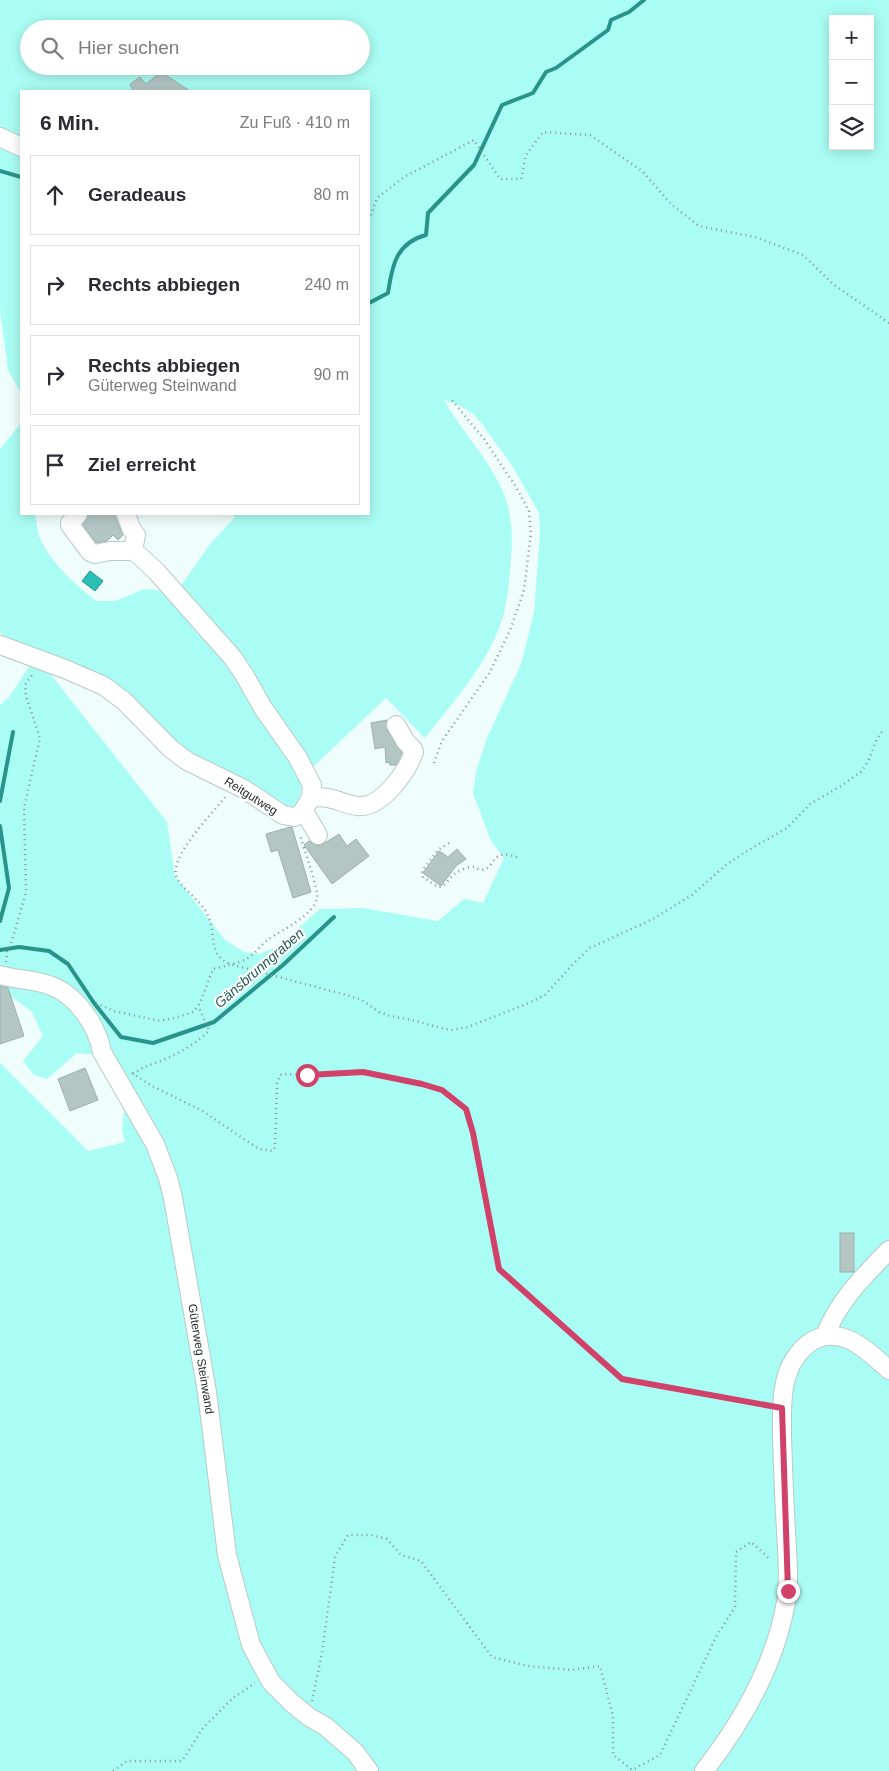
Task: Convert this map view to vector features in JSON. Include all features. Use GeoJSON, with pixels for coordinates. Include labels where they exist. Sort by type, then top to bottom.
{"type":"FeatureCollection","features":[{"type":"Feature","properties":{"kind":"street"},"geometry":{"type":"LineString","coordinates":[[0,137],[20,147]]}},
{"type":"Feature","properties":{"kind":"street"},"geometry":{"type":"LineString","coordinates":[[77,515],[70,525],[93,554],[132,549],[136,542],[136,535],[126,515]]}},
{"type":"Feature","properties":{"kind":"street"},"geometry":{"type":"LineString","coordinates":[[132,549],[156,571],[233,658],[312,785],[304,809],[318,835]]}},
{"type":"Feature","properties":{"kind":"street","name":"Reitgutweg"},"geometry":{"type":"LineString","coordinates":[[0,645],[87,678],[110,690],[128,704],[182,758],[235,784],[256,796],[279,813],[287,816],[304,809],[326,796],[361,806],[374,802],[400,777],[414,752],[396,726]]}},
{"type":"Feature","properties":{"kind":"street","name":"Güterweg Steinwand"},"geometry":{"type":"LineString","coordinates":[[0,975],[49,984],[66,993],[74,1000],[86,1016],[102,1052],[161,1158],[176,1213],[207,1392],[227,1555],[251,1645],[266,1674],[280,1692],[355,1752],[369,1771]]}},
{"type":"Feature","properties":{"kind":"street"},"geometry":{"type":"LineString","coordinates":[[825,1336],[848,1295],[862,1277],[889,1250]]}},
{"type":"Feature","properties":{"kind":"street"},"geometry":{"type":"LineString","coordinates":[[704,1771],[754,1698],[781,1629],[787,1600],[788,1574],[783,1486],[782,1408],[786,1377],[793,1361],[809,1343],[825,1336],[836,1336],[850,1339],[889,1370]]}},
{"type":"Feature","properties":{"kind":"path"},"geometry":{"type":"LineString","coordinates":[[370,217],[377,198],[397,182],[474,140],[500,179],[521,179],[526,155],[542,132],[590,135],[642,171],[672,205],[698,226],[755,237],[803,255],[833,284],[889,323]]}},
{"type":"Feature","properties":{"kind":"path"},"geometry":{"type":"LineString","coordinates":[[434,762],[442,741],[490,672],[512,628],[524,590],[532,525],[529,511],[516,487],[484,439],[451,398]]}},
{"type":"Feature","properties":{"kind":"path"},"geometry":{"type":"LineString","coordinates":[[7,952],[26,892],[24,808],[40,738],[26,696],[25,685],[36,669],[38,659]]}},
{"type":"Feature","properties":{"kind":"path"},"geometry":{"type":"LineString","coordinates":[[235,784],[190,839],[180,857],[175,872],[177,880],[198,900],[206,911],[210,919],[214,947],[218,957],[230,964],[358,998],[384,1014],[452,1030],[468,1027],[519,1008],[545,995],[590,948],[646,923],[692,895],[726,865],[761,842],[788,828],[810,804],[856,777],[866,766],[877,739],[883,730]]}},
{"type":"Feature","properties":{"kind":"path"},"geometry":{"type":"LineString","coordinates":[[96,1003],[114,1011],[160,1021],[193,1012],[208,986],[213,969],[247,959],[270,938],[297,922],[314,904],[318,896],[302,843],[304,809]]}},
{"type":"Feature","properties":{"kind":"path"},"geometry":{"type":"LineString","coordinates":[[449,843],[438,850],[422,871],[423,876],[438,887],[444,886],[455,873],[468,867],[484,869],[500,855],[508,854],[519,858]]}},
{"type":"Feature","properties":{"kind":"path"},"geometry":{"type":"LineString","coordinates":[[133,1074],[201,1038],[209,1030],[198,1006]]}},
{"type":"Feature","properties":{"kind":"path"},"geometry":{"type":"LineString","coordinates":[[127,1070],[152,1086],[201,1110],[259,1148],[269,1151],[273,1151],[275,1147],[277,1083],[280,1075],[373,1073],[435,1087],[449,1095],[466,1109],[473,1133],[499,1269],[622,1379],[782,1408]]}},
{"type":"Feature","properties":{"kind":"path"},"geometry":{"type":"LineString","coordinates":[[309,1717],[322,1653],[335,1557],[348,1535],[371,1535],[387,1539],[402,1555],[420,1561],[492,1657],[528,1666],[572,1670],[600,1666],[613,1716],[613,1755],[632,1770],[660,1755],[716,1637],[735,1607],[736,1552],[751,1542],[788,1574]]}},
{"type":"Feature","properties":{"kind":"path"},"geometry":{"type":"LineString","coordinates":[[113,1771],[127,1761],[182,1761],[204,1728],[234,1698],[266,1674]]}},
{"type":"Feature","properties":{"kind":"shaded area"},"geometry":{"type":"Polygon","coordinates":[[[0,0],[889,0],[889,1771],[0,1771],[0,1063],[88,1151],[125,1142],[122,1130],[126,1090],[106,1056],[77,1053],[47,1079],[34,1075],[23,1061],[43,1036],[32,1012],[9,995],[0,994],[0,705],[9,697],[32,662],[44,666],[167,822],[175,876],[225,940],[244,952],[259,954],[277,947],[320,909],[362,908],[438,921],[464,899],[483,903],[504,858],[491,841],[473,793],[476,771],[487,738],[521,664],[534,612],[540,533],[539,513],[513,467],[482,424],[473,414],[459,405],[444,400],[496,477],[508,506],[512,533],[512,551],[506,603],[497,634],[470,681],[425,738],[386,698],[313,767],[295,737],[272,705],[254,672],[180,587],[210,544],[234,518],[234,515],[370,515],[370,90],[20,90],[20,391],[8,370],[0,310],[0,0]]]}},
{"type":"Feature","properties":{"kind":"shaded area"},"geometry":{"type":"Polygon","coordinates":[[[20,424],[20,515],[35,515],[40,538],[46,550],[73,581],[96,601],[116,601],[144,589],[158,590],[169,599],[197,633],[233,671],[259,716],[278,737],[301,781],[302,789],[299,803],[294,806],[282,806],[194,757],[31,647],[3,637],[0,631],[0,449],[20,424]]]}},
{"type":"Feature","properties":{"kind":"shaded area"},"geometry":{"type":"Polygon","coordinates":[[[90,571],[103,581],[95,591],[82,581],[90,571]]]}},
{"type":"Feature","properties":{"kind":"building"},"geometry":{"type":"Polygon","coordinates":[[[157,75],[166,75],[188,90],[133,90],[130,84],[140,77],[146,84],[157,75]]]}},
{"type":"Feature","properties":{"kind":"building"},"geometry":{"type":"Polygon","coordinates":[[[88,515],[114,515],[123,535],[118,540],[113,535],[107,541],[96,543],[83,525],[88,515]]]}},
{"type":"Feature","properties":{"kind":"building"},"geometry":{"type":"Polygon","coordinates":[[[387,720],[387,730],[402,753],[396,765],[390,765],[389,762],[386,763],[385,747],[375,749],[371,723],[387,720]]]}},
{"type":"Feature","properties":{"kind":"building"},"geometry":{"type":"Polygon","coordinates":[[[292,827],[311,892],[293,898],[278,850],[271,852],[266,834],[292,827]]]}},
{"type":"Feature","properties":{"kind":"building"},"geometry":{"type":"Polygon","coordinates":[[[339,834],[347,846],[356,839],[369,856],[332,884],[304,845],[309,841],[318,846],[339,834]]]}},
{"type":"Feature","properties":{"kind":"building"},"geometry":{"type":"Polygon","coordinates":[[[457,849],[466,859],[456,866],[441,886],[423,873],[439,851],[448,857],[457,849]]]}},
{"type":"Feature","properties":{"kind":"building"},"geometry":{"type":"Polygon","coordinates":[[[0,986],[8,988],[24,1036],[0,1044],[0,986]]]}},
{"type":"Feature","properties":{"kind":"building"},"geometry":{"type":"Polygon","coordinates":[[[85,1068],[98,1100],[70,1111],[58,1079],[85,1068]]]}},
{"type":"Feature","properties":{"kind":"building"},"geometry":{"type":"Polygon","coordinates":[[[840,1233],[854,1233],[854,1272],[840,1272],[840,1233]]]}},
{"type":"Feature","properties":{"kind":"waterway"},"geometry":{"type":"LineString","coordinates":[[370,302],[388,293],[391,274],[397,257],[408,244],[426,235],[428,213],[474,165],[502,105],[533,93],[546,72],[556,68],[608,30],[611,20],[629,12],[644,0]]}},
{"type":"Feature","properties":{"kind":"waterway"},"geometry":{"type":"LineString","coordinates":[[0,171],[20,177]]}},
{"type":"Feature","properties":{"kind":"waterway","name":"Gänsbrunngraben"},"geometry":{"type":"LineString","coordinates":[[0,801],[13,732]]}},
{"type":"Feature","properties":{"kind":"waterway","name":"Gänsbrunngraben"},"geometry":{"type":"LineString","coordinates":[[0,826],[9,888],[0,921]]}},
{"type":"Feature","properties":{"kind":"waterway","name":"Gänsbrunngraben"},"geometry":{"type":"LineString","coordinates":[[0,950],[19,947],[49,951],[68,964],[94,1003],[121,1037],[153,1043],[214,1022],[283,965],[334,917]]}},
{"type":"Feature","properties":{"kind":"route"},"geometry":{"type":"LineString","coordinates":[[307,1075],[354,1072],[373,1073],[435,1087],[442,1090],[466,1109],[473,1133],[499,1269],[622,1379],[782,1408],[783,1486],[788,1591]]}}]}
